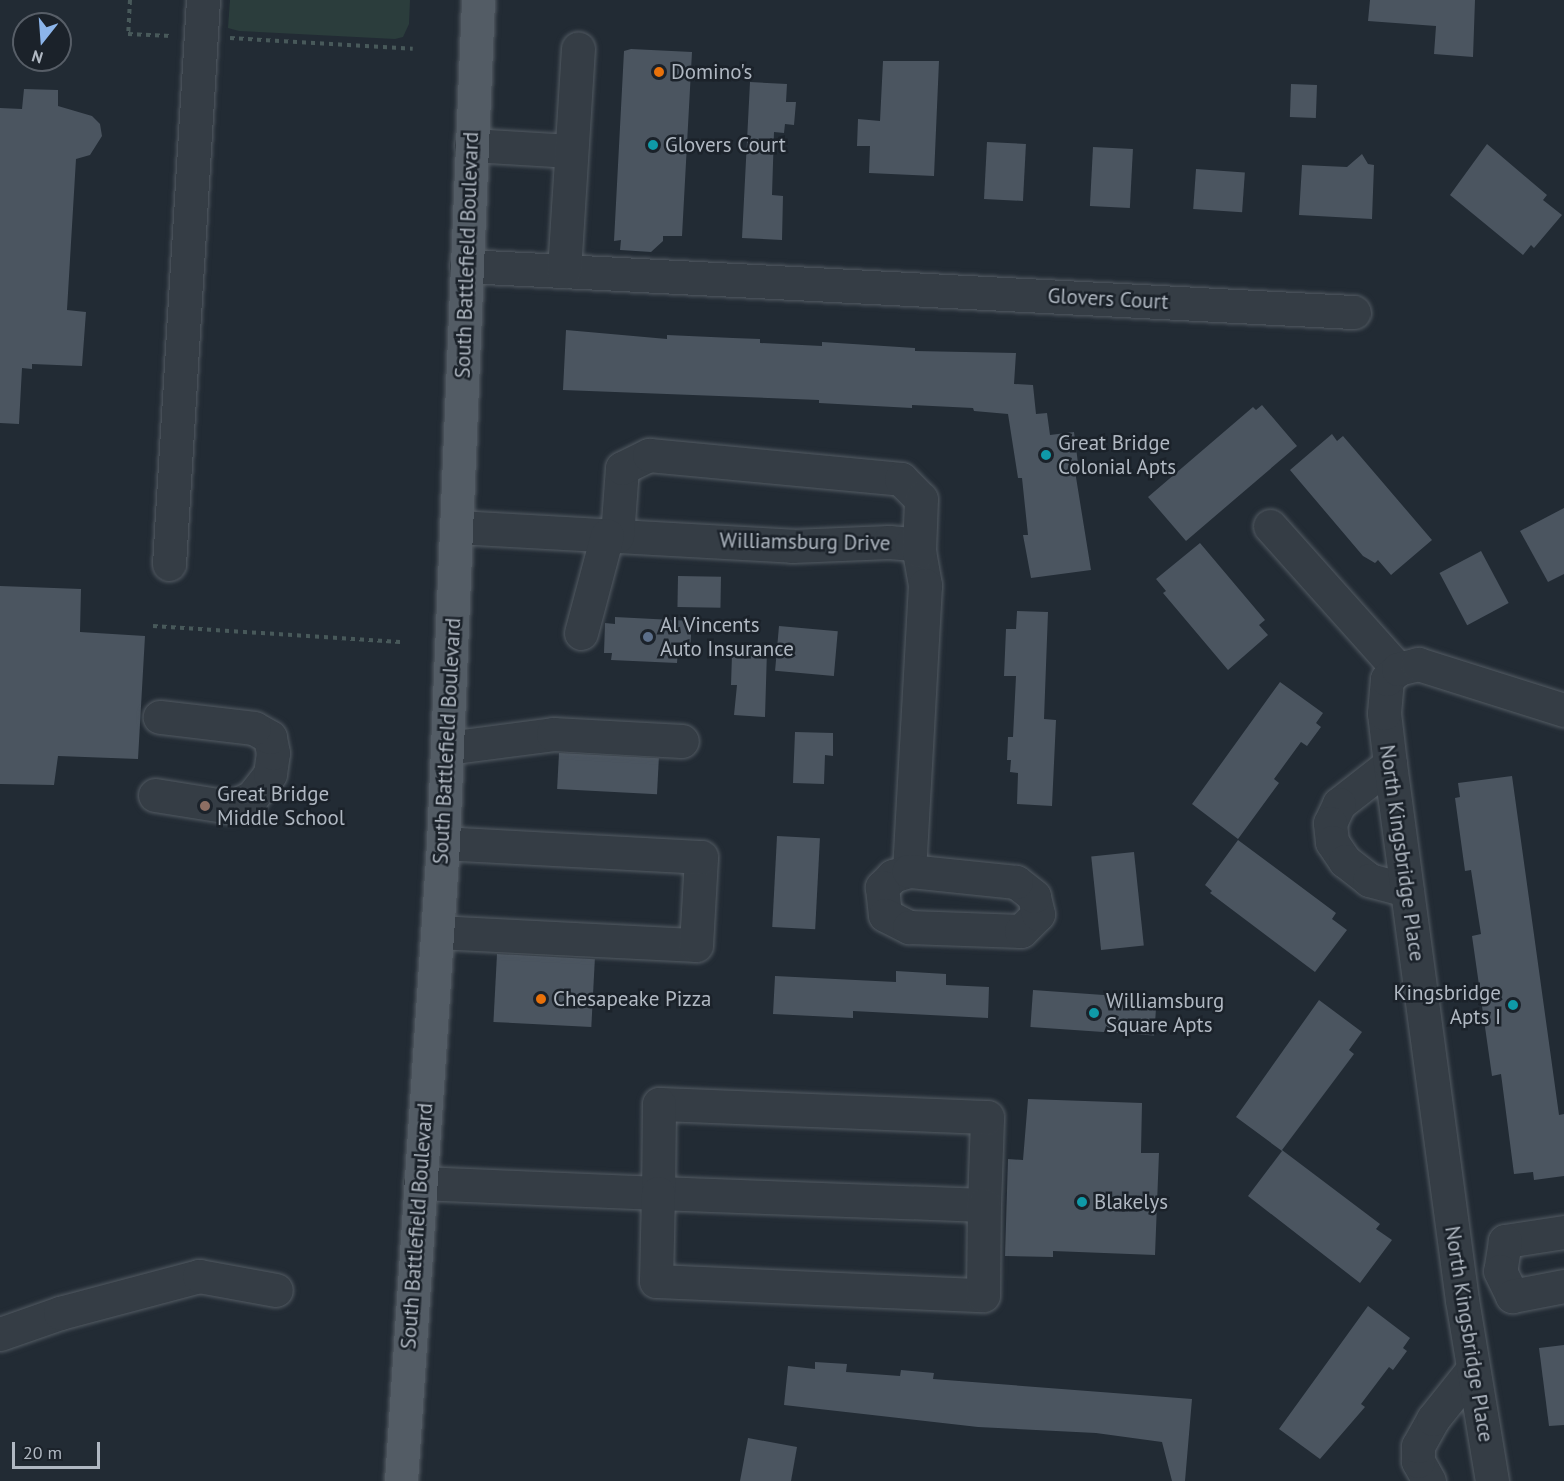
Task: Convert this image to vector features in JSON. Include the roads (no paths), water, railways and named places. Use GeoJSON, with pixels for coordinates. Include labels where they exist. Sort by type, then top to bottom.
{"type":"FeatureCollection","features":[{"type":"Feature","properties":{"kind":"main road","name":"South Battlefield Boulevard"},"geometry":{"type":"LineString","coordinates":[[401,1481],[443,843],[458,527],[466,266],[478,0]]}},
{"type":"Feature","properties":{"kind":"street"},"geometry":{"type":"LineString","coordinates":[[169,564],[203,0]]}},
{"type":"Feature","properties":{"kind":"street"},"geometry":{"type":"LineString","coordinates":[[564,271],[578,48]]}},
{"type":"Feature","properties":{"kind":"street"},"geometry":{"type":"LineString","coordinates":[[471,145],[572,152]]}},
{"type":"Feature","properties":{"kind":"street","name":"Glovers Court"},"geometry":{"type":"LineString","coordinates":[[466,266],[1353,312]]}},
{"type":"Feature","properties":{"kind":"street"},"geometry":{"type":"LineString","coordinates":[[581,633],[612,535],[622,468],[649,455],[901,479],[921,499],[919,551]]}},
{"type":"Feature","properties":{"kind":"street"},"geometry":{"type":"LineString","coordinates":[[1270,526],[1398,669],[1418,664],[1564,710]]}},
{"type":"Feature","properties":{"kind":"street","name":"Williamsburg Drive"},"geometry":{"type":"LineString","coordinates":[[458,527],[792,546],[889,542],[911,544],[919,551],[925,585],[910,817],[909,871]]}},
{"type":"Feature","properties":{"kind":"street","name":"North Kingsbridge Place"},"geometry":{"type":"LineString","coordinates":[[1398,669],[1386,679],[1384,713],[1472,1370],[1492,1481]]}},
{"type":"Feature","properties":{"kind":"street"},"geometry":{"type":"LineString","coordinates":[[155,795],[230,807],[252,796],[270,774],[273,753],[270,737],[254,729],[160,717]]}},
{"type":"Feature","properties":{"kind":"street"},"geometry":{"type":"LineString","coordinates":[[447,748],[553,734],[682,741]]}},
{"type":"Feature","properties":{"kind":"street"},"geometry":{"type":"LineString","coordinates":[[1390,764],[1339,804],[1330,823],[1332,842],[1345,861],[1369,879],[1407,890]]}},
{"type":"Feature","properties":{"kind":"street"},"geometry":{"type":"LineString","coordinates":[[438,932],[696,945],[701,857],[443,843]]}},
{"type":"Feature","properties":{"kind":"street"},"geometry":{"type":"LineString","coordinates":[[659,1104],[987,1117],[984,1205],[982,1295],[656,1281],[659,1104]]}},
{"type":"Feature","properties":{"kind":"street"},"geometry":{"type":"LineString","coordinates":[[420,1183],[984,1205]]}},
{"type":"Feature","properties":{"kind":"street"},"geometry":{"type":"LineString","coordinates":[[1564,1232],[1505,1241],[1500,1271],[1512,1296],[1564,1286]]}},
{"type":"Feature","properties":{"kind":"street"},"geometry":{"type":"LineString","coordinates":[[1459,1277],[1500,1271]]}},
{"type":"Feature","properties":{"kind":"street"},"geometry":{"type":"LineString","coordinates":[[0,1334],[60,1313],[199,1276],[276,1290]]}},
{"type":"Feature","properties":{"kind":"street"},"geometry":{"type":"LineString","coordinates":[[1429,1481],[1418,1461],[1418,1446],[1433,1419],[1472,1370]]}},
{"type":"Feature","properties":{"kind":"place","name":"Domino's"},"geometry":{"type":"Point","coordinates":[659,72]}},
{"type":"Feature","properties":{"kind":"place","name":"Glovers Court"},"geometry":{"type":"Point","coordinates":[653,145]}},
{"type":"Feature","properties":{"kind":"place","name":"Great Bridge Colonial Apts"},"geometry":{"type":"Point","coordinates":[1046,455]}},
{"type":"Feature","properties":{"kind":"place","name":"Al Vincents Auto Insurance"},"geometry":{"type":"Point","coordinates":[648,637]}},
{"type":"Feature","properties":{"kind":"place","name":"Great Bridge Middle School"},"geometry":{"type":"Point","coordinates":[205,806]}},
{"type":"Feature","properties":{"kind":"place","name":"Chesapeake Pizza"},"geometry":{"type":"Point","coordinates":[541,999]}},
{"type":"Feature","properties":{"kind":"place","name":"Kingsbridge Apts I"},"geometry":{"type":"Point","coordinates":[1513,1005]}},
{"type":"Feature","properties":{"kind":"place","name":"Williamsburg Square Apts"},"geometry":{"type":"Point","coordinates":[1094,1013]}},
{"type":"Feature","properties":{"kind":"place","name":"Blakelys"},"geometry":{"type":"Point","coordinates":[1082,1202]}}]}
